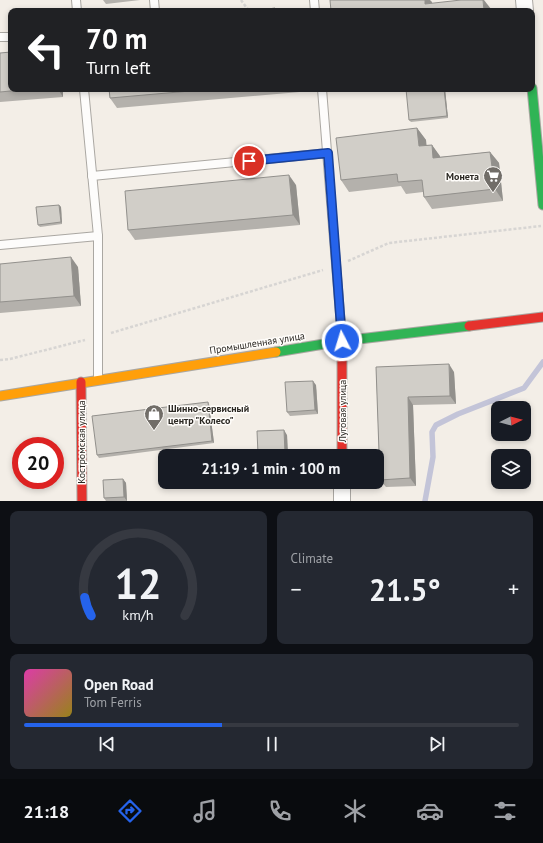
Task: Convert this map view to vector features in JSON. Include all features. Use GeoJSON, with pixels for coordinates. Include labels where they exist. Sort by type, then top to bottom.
{"type":"FeatureCollection","features":[{"type":"Feature","properties":{"kind":"street"},"geometry":{"type":"LineString","coordinates":[[532,92],[543,205]]}},
{"type":"Feature","properties":{"kind":"street","name":"Промышленная улица"},"geometry":{"type":"LineString","coordinates":[[0,396],[98,379],[342,341],[543,317]]}},
{"type":"Feature","properties":{"kind":"street","name":"Луговая улица"},"geometry":{"type":"LineString","coordinates":[[342,341],[342,449]]}},
{"type":"Feature","properties":{"kind":"street","name":"Костромская улица"},"geometry":{"type":"LineString","coordinates":[[81,382],[82,501]]}},
{"type":"Feature","properties":{"kind":"street"},"geometry":{"type":"LineString","coordinates":[[342,489],[342,501]]}},
{"type":"Feature","properties":{"kind":"lane"},"geometry":{"type":"LineString","coordinates":[[84,92],[98,236],[98,379]]}},
{"type":"Feature","properties":{"kind":"lane"},"geometry":{"type":"LineString","coordinates":[[322,92],[342,341]]}},
{"type":"Feature","properties":{"kind":"lane"},"geometry":{"type":"LineString","coordinates":[[92,176],[328,153]]}},
{"type":"Feature","properties":{"kind":"lane"},"geometry":{"type":"LineString","coordinates":[[0,245],[98,236]]}},
{"type":"Feature","properties":{"kind":"path"},"geometry":{"type":"LineString","coordinates":[[0,360],[10,359],[98,337],[336,266],[389,243],[543,225]]}},
{"type":"Feature","properties":{"kind":"building"},"geometry":{"type":"Polygon","coordinates":[[[330,0],[425,0],[425,4],[461,0],[483,0],[484,8],[331,8],[330,0]]]}},
{"type":"Feature","properties":{"kind":"building"},"geometry":{"type":"Polygon","coordinates":[[[8,52],[8,91],[0,92],[0,53],[8,52]]]}},
{"type":"Feature","properties":{"kind":"building"},"geometry":{"type":"Polygon","coordinates":[[[109,92],[179,92],[110,98],[109,92]]]}},
{"type":"Feature","properties":{"kind":"building"},"geometry":{"type":"Polygon","coordinates":[[[406,92],[444,92],[447,116],[409,120],[406,92]]]}},
{"type":"Feature","properties":{"kind":"building"},"geometry":{"type":"Polygon","coordinates":[[[417,128],[419,146],[432,145],[433,158],[490,152],[495,189],[424,197],[422,180],[398,182],[397,174],[341,180],[336,138],[417,128]]]}},
{"type":"Feature","properties":{"kind":"building"},"geometry":{"type":"Polygon","coordinates":[[[289,175],[293,215],[128,230],[125,191],[289,175]]]}},
{"type":"Feature","properties":{"kind":"building"},"geometry":{"type":"Polygon","coordinates":[[[59,205],[61,222],[38,225],[36,207],[59,205]]]}},
{"type":"Feature","properties":{"kind":"building"},"geometry":{"type":"Polygon","coordinates":[[[71,257],[74,296],[0,302],[0,264],[71,257]]]}},
{"type":"Feature","properties":{"kind":"building"},"geometry":{"type":"Polygon","coordinates":[[[449,364],[450,396],[408,397],[410,478],[384,480],[384,449],[379,449],[376,367],[449,364]]]}},
{"type":"Feature","properties":{"kind":"building"},"geometry":{"type":"Polygon","coordinates":[[[313,381],[315,410],[287,412],[285,382],[313,381]]]}},
{"type":"Feature","properties":{"kind":"building","name":"Шинно-сервисный центр \"Колесо\""},"geometry":{"type":"Polygon","coordinates":[[[208,402],[212,441],[97,455],[92,416],[208,402]]]}},
{"type":"Feature","properties":{"kind":"building"},"geometry":{"type":"Polygon","coordinates":[[[284,430],[285,449],[258,449],[257,431],[284,430]]]}},
{"type":"Feature","properties":{"kind":"building"},"geometry":{"type":"Polygon","coordinates":[[[123,479],[124,497],[104,498],[103,480],[123,479]]]}},
{"type":"Feature","properties":{"kind":"waterway"},"geometry":{"type":"LineString","coordinates":[[425,501],[433,457],[432,432],[436,425],[458,414],[524,388],[543,362]]}},
{"type":"Feature","properties":{"kind":"traffic: fast"},"geometry":{"type":"LineString","coordinates":[[532,92],[543,205]]}},
{"type":"Feature","properties":{"kind":"traffic: fast"},"geometry":{"type":"LineString","coordinates":[[276,352],[342,341],[469,326]]}},
{"type":"Feature","properties":{"kind":"traffic: slow"},"geometry":{"type":"LineString","coordinates":[[0,396],[276,352]]}},
{"type":"Feature","properties":{"kind":"traffic: jam"},"geometry":{"type":"LineString","coordinates":[[469,326],[543,317]]}},
{"type":"Feature","properties":{"kind":"traffic: jam"},"geometry":{"type":"LineString","coordinates":[[342,341],[342,449]]}},
{"type":"Feature","properties":{"kind":"traffic: jam"},"geometry":{"type":"LineString","coordinates":[[81,382],[82,501]]}},
{"type":"Feature","properties":{"kind":"place","name":"Монета"},"geometry":{"type":"Point","coordinates":[493,193]}},
{"type":"Feature","properties":{"kind":"place","name":"Шинно-сервисный центр \"Колесо\""},"geometry":{"type":"Point","coordinates":[154,431]}},
{"type":"Feature","properties":{"kind":"route"},"geometry":{"type":"LineString","coordinates":[[249,161],[328,153],[342,341]]}}]}
